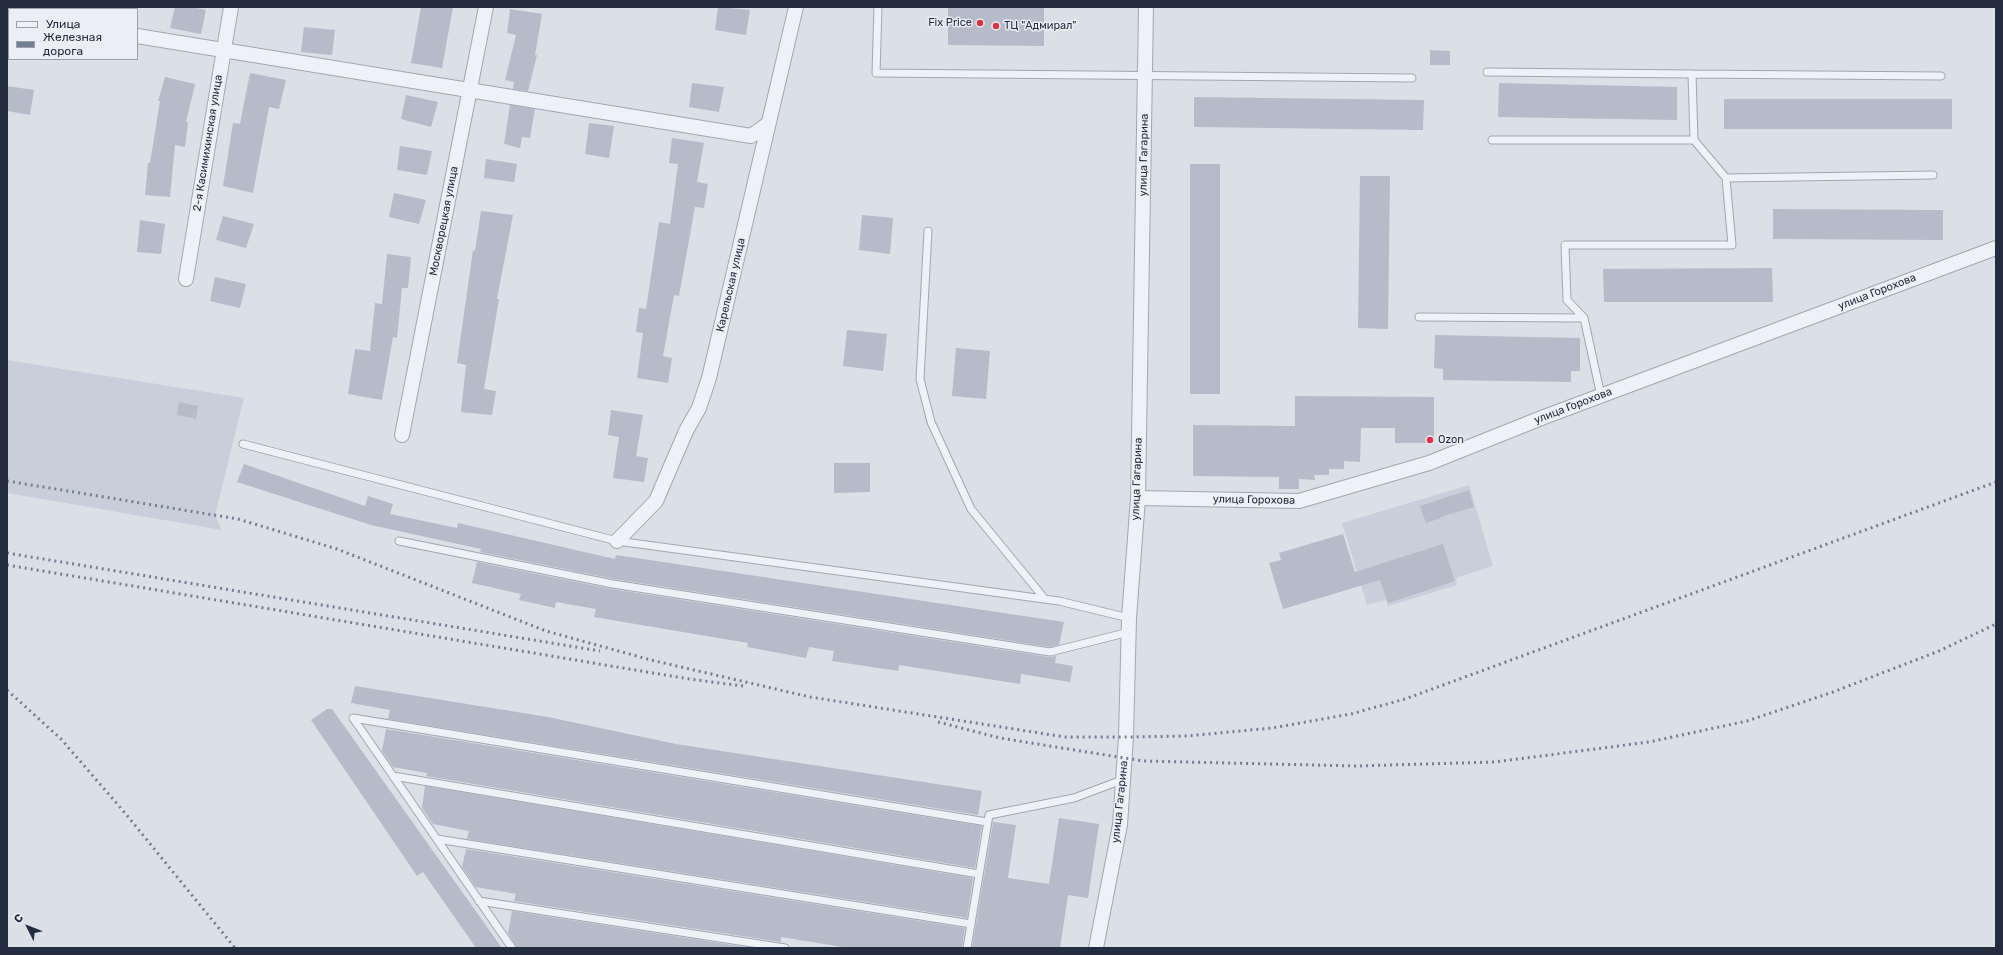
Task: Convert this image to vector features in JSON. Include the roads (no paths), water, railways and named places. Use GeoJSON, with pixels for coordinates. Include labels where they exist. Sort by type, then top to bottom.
{"type":"FeatureCollection","features":[{"type":"Feature","properties":{"kind":"street","name":"2-я Касимихинская улица"},"geometry":{"type":"LineString","coordinates":[[186,279],[231,7]]}},
{"type":"Feature","properties":{"kind":"street","name":"Москворецкая улица"},"geometry":{"type":"LineString","coordinates":[[402,435],[468,90],[486,7]]}},
{"type":"Feature","properties":{"kind":"street","name":"Карельская улица"},"geometry":{"type":"LineString","coordinates":[[617,541],[656,501],[686,431],[699,408],[709,378],[796,7]]}},
{"type":"Feature","properties":{"kind":"street","name":"улица Гагарина"},"geometry":{"type":"LineString","coordinates":[[1096,948],[1120,825],[1126,737],[1129,618],[1138,498],[1146,7]]}},
{"type":"Feature","properties":{"kind":"street"},"geometry":{"type":"LineString","coordinates":[[138,36],[751,136],[768,124]]}},
{"type":"Feature","properties":{"kind":"street","name":"улица Горохова"},"geometry":{"type":"LineString","coordinates":[[1138,498],[1299,501],[1429,463],[1600,396],[1996,248]]}},
{"type":"Feature","properties":{"kind":"lane"},"geometry":{"type":"LineString","coordinates":[[878,7],[876,73],[1412,78]]}},
{"type":"Feature","properties":{"kind":"lane"},"geometry":{"type":"LineString","coordinates":[[1487,72],[1941,76]]}},
{"type":"Feature","properties":{"kind":"lane"},"geometry":{"type":"LineString","coordinates":[[1600,396],[1584,318],[1567,300],[1565,245],[1732,245],[1726,178],[1694,140],[1692,74]]}},
{"type":"Feature","properties":{"kind":"lane"},"geometry":{"type":"LineString","coordinates":[[1492,140],[1694,140]]}},
{"type":"Feature","properties":{"kind":"lane"},"geometry":{"type":"LineString","coordinates":[[1726,178],[1933,175]]}},
{"type":"Feature","properties":{"kind":"lane"},"geometry":{"type":"LineString","coordinates":[[928,231],[920,379],[931,422],[971,509],[1044,598]]}},
{"type":"Feature","properties":{"kind":"lane"},"geometry":{"type":"LineString","coordinates":[[1419,317],[1584,318]]}},
{"type":"Feature","properties":{"kind":"lane"},"geometry":{"type":"LineString","coordinates":[[243,444],[617,541],[1044,598],[1129,618]]}},
{"type":"Feature","properties":{"kind":"lane"},"geometry":{"type":"LineString","coordinates":[[399,541],[613,584],[1050,652],[1129,632]]}},
{"type":"Feature","properties":{"kind":"lane"},"geometry":{"type":"LineString","coordinates":[[512,948],[353,718],[988,822]]}},
{"type":"Feature","properties":{"kind":"lane"},"geometry":{"type":"LineString","coordinates":[[393,776],[979,874]]}},
{"type":"Feature","properties":{"kind":"lane"},"geometry":{"type":"LineString","coordinates":[[966,948],[989,815],[1074,798],[1122,780]]}},
{"type":"Feature","properties":{"kind":"lane"},"geometry":{"type":"LineString","coordinates":[[437,839],[970,924]]}},
{"type":"Feature","properties":{"kind":"lane"},"geometry":{"type":"LineString","coordinates":[[479,901],[785,948]]}},
{"type":"Feature","properties":{"kind":"railway"},"geometry":{"type":"LineString","coordinates":[[7,481],[238,519],[337,549],[546,631],[651,660],[810,697],[1065,737],[1187,736],[1272,728],[1351,714],[1405,699],[1996,482]]}},
{"type":"Feature","properties":{"kind":"railway"},"geometry":{"type":"LineString","coordinates":[[7,553],[600,651]]}},
{"type":"Feature","properties":{"kind":"railway"},"geometry":{"type":"LineString","coordinates":[[7,565],[689,679],[743,686]]}},
{"type":"Feature","properties":{"kind":"railway"},"geometry":{"type":"LineString","coordinates":[[938,722],[1000,738],[1143,761],[1356,766],[1495,762],[1649,742],[1747,721],[1833,692],[1939,651],[1996,624]]}},
{"type":"Feature","properties":{"kind":"railway"},"geometry":{"type":"LineString","coordinates":[[7,690],[61,739],[125,813],[235,948]]}},
{"type":"Feature","properties":{"kind":"place","name":"Fix Price"},"geometry":{"type":"Point","coordinates":[980,23]}},
{"type":"Feature","properties":{"kind":"place","name":"ТЦ \"Адмирал\""},"geometry":{"type":"Point","coordinates":[996,26]}},
{"type":"Feature","properties":{"kind":"place","name":"Ozon"},"geometry":{"type":"Point","coordinates":[1430,440]}}]}
